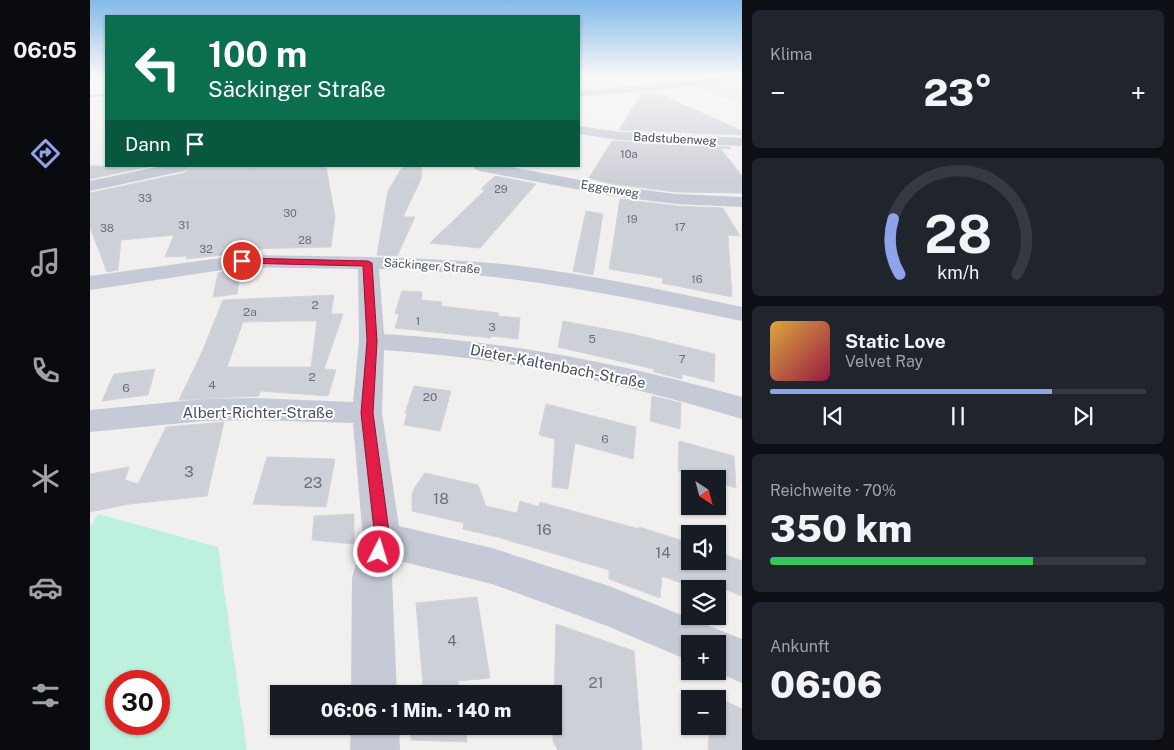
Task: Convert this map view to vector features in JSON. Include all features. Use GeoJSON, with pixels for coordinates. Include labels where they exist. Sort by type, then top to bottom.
{"type":"FeatureCollection","features":[{"type":"Feature","properties":{"kind":"street","name":"Badstubenweg"},"geometry":{"type":"LineString","coordinates":[[580,130],[620,136],[742,142]]}},
{"type":"Feature","properties":{"kind":"street"},"geometry":{"type":"LineString","coordinates":[[90,186],[179,167]]}},
{"type":"Feature","properties":{"kind":"street","name":"Eggenweg"},"geometry":{"type":"LineString","coordinates":[[485,167],[612,191],[676,199],[742,202]]}},
{"type":"Feature","properties":{"kind":"street","name":"Säckinger Straße"},"geometry":{"type":"LineString","coordinates":[[90,283],[242,261],[398,263],[504,271],[637,292],[742,314]]}},
{"type":"Feature","properties":{"kind":"street"},"geometry":{"type":"LineString","coordinates":[[368,263],[372,341],[367,413],[382,539],[372,578],[374,685]]}},
{"type":"Feature","properties":{"kind":"street","name":"Dieter-Kaltenbach-Straße"},"geometry":{"type":"LineString","coordinates":[[372,341],[448,346],[581,367],[687,392],[742,408]]}},
{"type":"Feature","properties":{"kind":"street","name":"Albert-Richter-Straße"},"geometry":{"type":"LineString","coordinates":[[90,421],[204,410],[255,409],[367,413]]}},
{"type":"Feature","properties":{"kind":"street"},"geometry":{"type":"LineString","coordinates":[[382,539],[492,566],[609,606],[681,636]]}},
{"type":"Feature","properties":{"kind":"street"},"geometry":{"type":"LineString","coordinates":[[726,654],[742,661]]}},
{"type":"Feature","properties":{"kind":"street"},"geometry":{"type":"LineString","coordinates":[[375,735],[375,750]]}},
{"type":"Feature","properties":{"kind":"green space"},"geometry":{"type":"Polygon","coordinates":[[[98,514],[218,547],[247,750],[90,750],[90,527],[98,514]]]}},
{"type":"Feature","properties":{"kind":"building"},"geometry":{"type":"Polygon","coordinates":[[[631,111],[697,111],[742,131],[742,135],[619,130],[631,111]]]}},
{"type":"Feature","properties":{"kind":"building"},"geometry":{"type":"Polygon","coordinates":[[[612,141],[730,147],[731,149],[720,148],[742,176],[742,193],[676,192],[612,184],[589,178],[612,141]]]}},
{"type":"Feature","properties":{"kind":"building"},"geometry":{"type":"Polygon","coordinates":[[[90,166],[146,167],[90,179],[90,166]]]}},
{"type":"Feature","properties":{"kind":"building"},"geometry":{"type":"Polygon","coordinates":[[[193,167],[326,167],[335,217],[331,247],[244,249],[243,253],[186,259],[187,256],[165,257],[174,235],[121,240],[118,270],[107,272],[90,227],[90,193],[184,173],[193,167]]]}},
{"type":"Feature","properties":{"kind":"building"},"geometry":{"type":"Polygon","coordinates":[[[402,167],[422,167],[421,179],[403,217],[415,217],[397,256],[377,255],[388,191],[402,167]]]}},
{"type":"Feature","properties":{"kind":"building"},"geometry":{"type":"Polygon","coordinates":[[[495,176],[536,184],[480,248],[430,243],[485,190],[481,189],[495,176]]]}},
{"type":"Feature","properties":{"kind":"building"},"geometry":{"type":"Polygon","coordinates":[[[620,199],[676,206],[723,208],[740,236],[728,235],[732,297],[662,283],[663,278],[609,269],[620,199]]]}},
{"type":"Feature","properties":{"kind":"building"},"geometry":{"type":"Polygon","coordinates":[[[586,211],[603,214],[593,275],[573,271],[586,211]]]}},
{"type":"Feature","properties":{"kind":"building"},"geometry":{"type":"Polygon","coordinates":[[[241,269],[237,294],[213,297],[218,273],[241,269]]]}},
{"type":"Feature","properties":{"kind":"building"},"geometry":{"type":"Polygon","coordinates":[[[402,291],[422,292],[421,300],[442,302],[441,306],[499,313],[498,316],[520,318],[518,339],[395,328],[399,314],[395,313],[402,291]]]}},
{"type":"Feature","properties":{"kind":"building"},"geometry":{"type":"Polygon","coordinates":[[[334,295],[331,314],[343,314],[324,369],[336,370],[328,396],[260,391],[259,396],[179,400],[202,352],[223,300],[334,295]],[[317,321],[243,322],[227,367],[311,367],[317,321]]]}},
{"type":"Feature","properties":{"kind":"building"},"geometry":{"type":"Polygon","coordinates":[[[563,321],[632,334],[715,354],[714,382],[682,374],[682,379],[654,372],[654,369],[558,347],[563,321]]]}},
{"type":"Feature","properties":{"kind":"building"},"geometry":{"type":"Polygon","coordinates":[[[155,369],[148,395],[102,401],[114,374],[155,369]]]}},
{"type":"Feature","properties":{"kind":"building"},"geometry":{"type":"Polygon","coordinates":[[[414,386],[451,391],[440,431],[404,425],[407,413],[405,413],[414,386]]]}},
{"type":"Feature","properties":{"kind":"building"},"geometry":{"type":"Polygon","coordinates":[[[652,396],[681,403],[680,429],[650,421],[652,396]]]}},
{"type":"Feature","properties":{"kind":"building"},"geometry":{"type":"Polygon","coordinates":[[[546,404],[636,427],[633,459],[575,443],[568,489],[552,487],[555,439],[539,435],[546,404]]]}},
{"type":"Feature","properties":{"kind":"building"},"geometry":{"type":"Polygon","coordinates":[[[224,422],[207,496],[129,504],[90,512],[90,474],[129,467],[125,480],[138,484],[166,427],[224,422]]]}},
{"type":"Feature","properties":{"kind":"building"},"geometry":{"type":"Polygon","coordinates":[[[679,441],[734,456],[736,488],[726,485],[726,470],[678,471],[679,441]]]}},
{"type":"Feature","properties":{"kind":"building"},"geometry":{"type":"Polygon","coordinates":[[[267,457],[335,459],[326,507],[253,504],[267,457]]]}},
{"type":"Feature","properties":{"kind":"building"},"geometry":{"type":"Polygon","coordinates":[[[425,473],[478,485],[486,506],[517,513],[520,501],[539,507],[540,502],[639,529],[639,527],[681,540],[681,570],[726,570],[726,555],[742,561],[742,596],[726,590],[726,580],[681,580],[681,583],[662,576],[660,598],[609,579],[609,570],[463,529],[464,523],[412,511],[412,495],[425,473]]]}},
{"type":"Feature","properties":{"kind":"building"},"geometry":{"type":"Polygon","coordinates":[[[354,514],[354,544],[312,540],[314,516],[354,514]]]}},
{"type":"Feature","properties":{"kind":"building"},"geometry":{"type":"Polygon","coordinates":[[[477,597],[490,678],[458,681],[459,685],[423,685],[416,603],[477,597]]]}},
{"type":"Feature","properties":{"kind":"building"},"geometry":{"type":"Polygon","coordinates":[[[556,624],[634,651],[642,750],[558,750],[553,742],[553,735],[562,735],[562,685],[554,685],[556,624]]]}},
{"type":"Feature","properties":{"kind":"building"},"geometry":{"type":"Polygon","coordinates":[[[726,701],[742,709],[742,750],[708,750],[709,735],[726,735],[726,701]]]}},
{"type":"Feature","properties":{"kind":"building"},"geometry":{"type":"Polygon","coordinates":[[[411,735],[466,735],[467,742],[411,740],[411,735]]]}},
{"type":"Feature","properties":{"kind":"route"},"geometry":{"type":"LineString","coordinates":[[242,261],[368,263],[372,341],[367,413],[382,539],[379,552]]}}]}
